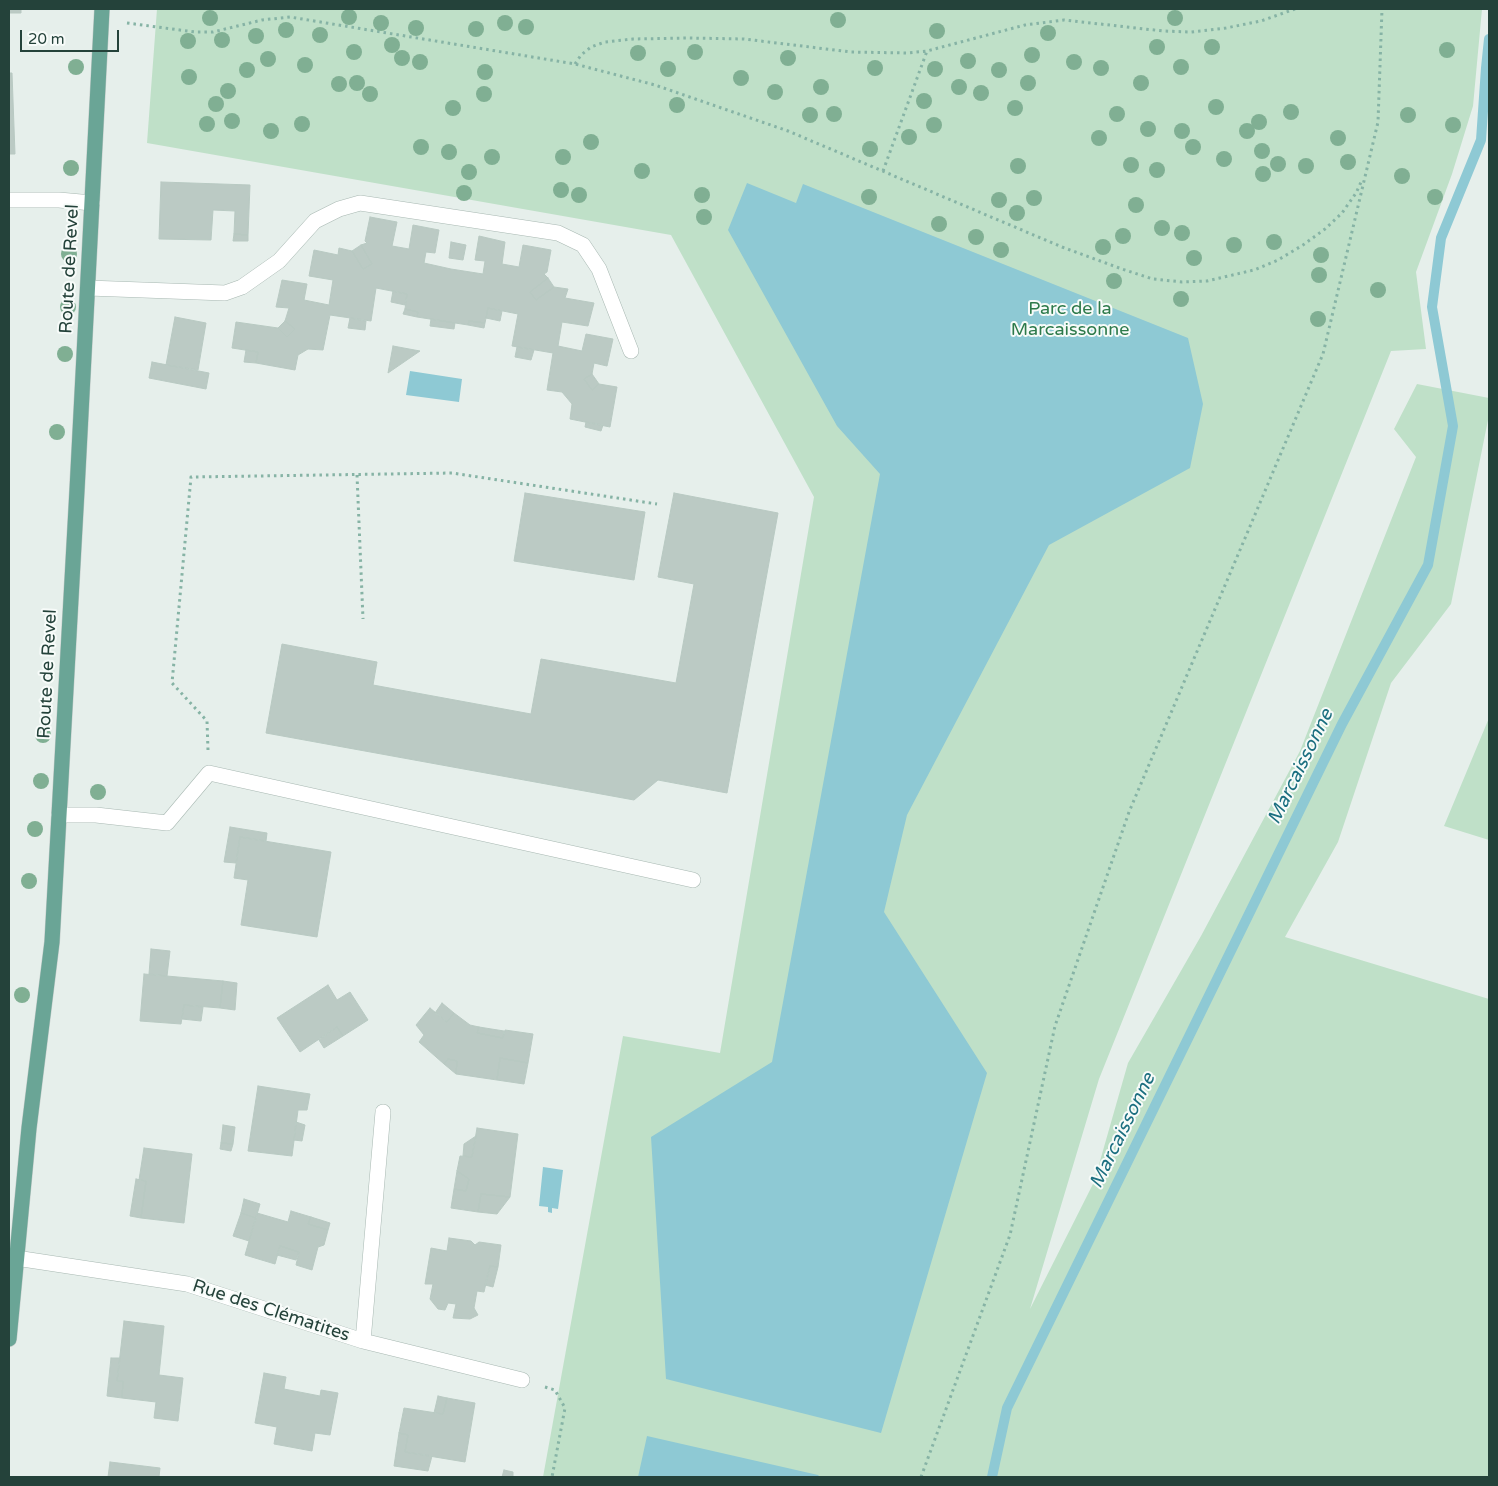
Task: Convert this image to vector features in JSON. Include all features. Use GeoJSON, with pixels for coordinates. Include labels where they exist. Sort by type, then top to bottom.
{"type":"FeatureCollection","features":[{"type":"Feature","properties":{"kind":"main road","name":"Route de Revel"},"geometry":{"type":"LineString","coordinates":[[9,1338],[12,1259],[52,942],[102,9]]}},
{"type":"Feature","properties":{"kind":"street"},"geometry":{"type":"LineString","coordinates":[[9,200],[58,200],[92,203]]}},
{"type":"Feature","properties":{"kind":"street"},"geometry":{"type":"LineString","coordinates":[[88,288],[225,293],[242,287],[279,261],[316,221],[339,209],[360,203],[558,233],[583,246],[599,269],[631,351]]}},
{"type":"Feature","properties":{"kind":"street"},"geometry":{"type":"LineString","coordinates":[[59,815],[96,815],[167,823],[209,773],[693,880]]}},
{"type":"Feature","properties":{"kind":"street"},"geometry":{"type":"LineString","coordinates":[[363,1341],[383,1112]]}},
{"type":"Feature","properties":{"kind":"street","name":"Rue des Clématites"},"geometry":{"type":"LineString","coordinates":[[12,1259],[187,1284],[363,1341],[522,1380]]}},
{"type":"Feature","properties":{"kind":"path"},"geometry":{"type":"LineString","coordinates":[[575,64],[581,55],[591,47],[605,42],[642,39],[744,39],[851,52],[907,53],[926,51],[1025,25],[1064,20],[1163,31],[1191,32],[1261,21],[1295,9]]}},
{"type":"Feature","properties":{"kind":"path"},"geometry":{"type":"LineString","coordinates":[[921,1477],[1010,1235],[1055,1026],[1129,812],[1324,354],[1378,122],[1382,9]]}},
{"type":"Feature","properties":{"kind":"path"},"geometry":{"type":"LineString","coordinates":[[134,24],[195,32],[213,32],[262,20],[290,17],[575,64],[655,85],[779,128],[1062,247],[1122,270],[1153,279],[1182,282],[1207,281],[1254,270],[1278,260],[1325,229],[1342,213],[1356,193],[1366,172]]}},
{"type":"Feature","properties":{"kind":"path"},"geometry":{"type":"LineString","coordinates":[[884,171],[926,51]]}},
{"type":"Feature","properties":{"kind":"path"},"geometry":{"type":"LineString","coordinates":[[209,773],[207,721],[172,683],[191,477],[452,473],[657,504]]}},
{"type":"Feature","properties":{"kind":"path"},"geometry":{"type":"LineString","coordinates":[[357,474],[363,619]]}},
{"type":"Feature","properties":{"kind":"path"},"geometry":{"type":"LineString","coordinates":[[522,1380],[555,1390],[565,1408],[552,1477]]}},
{"type":"Feature","properties":{"kind":"green space","name":"Parc de la Marcaissonne"},"geometry":{"type":"Polygon","coordinates":[[[157,9],[1482,9],[1473,106],[1452,174],[1416,272],[1426,349],[1391,351],[1099,1079],[1030,1309],[1094,1182],[1128,1063],[1201,936],[1300,751],[1416,457],[1394,429],[1417,384],[1489,398],[1489,415],[1451,604],[1391,683],[1338,842],[1285,937],[1489,999],[1489,1477],[543,1477],[623,1036],[720,1053],[814,497],[671,235],[147,143],[157,9]]]}},
{"type":"Feature","properties":{"kind":"green space"},"geometry":{"type":"Polygon","coordinates":[[[1489,718],[1489,840],[1444,826],[1489,718]]]}},
{"type":"Feature","properties":{"kind":"water"},"geometry":{"type":"Polygon","coordinates":[[[747,183],[796,203],[803,184],[1188,338],[1203,404],[1190,468],[1049,545],[907,815],[884,912],[987,1073],[881,1433],[666,1379],[651,1137],[772,1062],[880,474],[837,426],[728,230],[747,183]]]}},
{"type":"Feature","properties":{"kind":"water"},"geometry":{"type":"Polygon","coordinates":[[[410,371],[462,379],[459,402],[406,395],[410,371]]]}},
{"type":"Feature","properties":{"kind":"water"},"geometry":{"type":"Polygon","coordinates":[[[543,1167],[563,1170],[558,1209],[552,1208],[552,1213],[548,1212],[548,1207],[539,1206],[543,1167]]]}},
{"type":"Feature","properties":{"kind":"water"},"geometry":{"type":"Polygon","coordinates":[[[647,1436],[818,1475],[820,1477],[638,1477],[647,1436]]]}},
{"type":"Feature","properties":{"kind":"building"},"geometry":{"type":"Polygon","coordinates":[[[9,9],[21,9],[21,13],[9,13],[9,9]]]}},
{"type":"Feature","properties":{"kind":"building"},"geometry":{"type":"Polygon","coordinates":[[[9,73],[12,73],[15,154],[9,154],[9,73]]]}},
{"type":"Feature","properties":{"kind":"building"},"geometry":{"type":"Polygon","coordinates":[[[161,182],[250,185],[248,235],[234,234],[235,211],[213,210],[211,240],[159,239],[161,182]]]}},
{"type":"Feature","properties":{"kind":"building"},"geometry":{"type":"Polygon","coordinates":[[[370,217],[397,222],[392,246],[409,249],[413,225],[439,230],[435,253],[426,252],[424,263],[451,269],[483,274],[485,261],[475,260],[479,236],[505,242],[502,264],[519,267],[523,245],[551,250],[547,272],[544,274],[548,278],[530,292],[536,300],[554,287],[568,289],[565,298],[594,303],[588,326],[562,322],[558,346],[582,351],[586,334],[613,339],[607,366],[594,363],[592,374],[584,379],[592,390],[599,384],[617,387],[610,427],[570,419],[572,404],[562,392],[547,390],[553,353],[512,346],[518,314],[488,308],[485,323],[469,321],[468,325],[417,317],[418,312],[405,309],[407,294],[376,288],[371,321],[330,315],[323,350],[308,349],[298,355],[295,370],[256,363],[258,352],[232,348],[236,322],[278,328],[287,337],[295,329],[285,321],[289,308],[276,307],[282,280],[307,284],[304,300],[329,305],[333,280],[309,276],[314,250],[338,255],[339,248],[352,251],[363,269],[372,264],[361,245],[367,243],[365,241],[370,217]]]}},
{"type":"Feature","properties":{"kind":"building"},"geometry":{"type":"Polygon","coordinates":[[[234,234],[248,235],[248,241],[233,241],[234,234]]]}},
{"type":"Feature","properties":{"kind":"building"},"geometry":{"type":"Polygon","coordinates":[[[451,242],[466,245],[463,260],[449,258],[451,242]]]}},
{"type":"Feature","properties":{"kind":"building"},"geometry":{"type":"Polygon","coordinates":[[[361,245],[372,264],[363,269],[352,251],[361,245]]]}},
{"type":"Feature","properties":{"kind":"building"},"geometry":{"type":"Polygon","coordinates":[[[548,278],[554,287],[536,300],[530,292],[548,278]]]}},
{"type":"Feature","properties":{"kind":"building"},"geometry":{"type":"Polygon","coordinates":[[[393,291],[407,294],[405,305],[391,302],[393,291]]]}},
{"type":"Feature","properties":{"kind":"building"},"geometry":{"type":"Polygon","coordinates":[[[488,308],[502,311],[500,321],[486,318],[488,308]]]}},
{"type":"Feature","properties":{"kind":"building"},"geometry":{"type":"Polygon","coordinates":[[[405,309],[418,312],[417,317],[403,314],[405,309]]]}},
{"type":"Feature","properties":{"kind":"building"},"geometry":{"type":"Polygon","coordinates":[[[175,317],[206,323],[198,370],[166,365],[175,317]]]}},
{"type":"Feature","properties":{"kind":"building"},"geometry":{"type":"Polygon","coordinates":[[[350,318],[366,321],[365,330],[348,328],[350,318]]]}},
{"type":"Feature","properties":{"kind":"building"},"geometry":{"type":"Polygon","coordinates":[[[431,319],[455,323],[454,329],[430,326],[431,319]]]}},
{"type":"Feature","properties":{"kind":"building"},"geometry":{"type":"Polygon","coordinates":[[[285,321],[295,329],[287,337],[278,328],[285,321]]]}},
{"type":"Feature","properties":{"kind":"building"},"geometry":{"type":"Polygon","coordinates":[[[469,321],[485,323],[484,328],[468,325],[469,321]]]}},
{"type":"Feature","properties":{"kind":"building"},"geometry":{"type":"Polygon","coordinates":[[[393,346],[420,351],[388,373],[393,346]]]}},
{"type":"Feature","properties":{"kind":"building"},"geometry":{"type":"Polygon","coordinates":[[[517,347],[534,350],[531,360],[515,357],[517,347]]]}},
{"type":"Feature","properties":{"kind":"building"},"geometry":{"type":"Polygon","coordinates":[[[246,350],[258,352],[256,363],[244,362],[246,350]]]}},
{"type":"Feature","properties":{"kind":"building"},"geometry":{"type":"Polygon","coordinates":[[[152,362],[209,373],[206,389],[149,378],[152,362]]]}},
{"type":"Feature","properties":{"kind":"building"},"geometry":{"type":"Polygon","coordinates":[[[592,374],[599,384],[592,390],[584,379],[592,374]]]}},
{"type":"Feature","properties":{"kind":"building"},"geometry":{"type":"Polygon","coordinates":[[[586,422],[603,425],[601,431],[585,427],[586,422]]]}},
{"type":"Feature","properties":{"kind":"building"},"geometry":{"type":"Polygon","coordinates":[[[525,493],[645,512],[634,580],[514,561],[525,493]]]}},
{"type":"Feature","properties":{"kind":"building"},"geometry":{"type":"Polygon","coordinates":[[[674,493],[778,513],[727,793],[658,780],[634,800],[266,733],[282,644],[377,662],[373,685],[531,714],[541,659],[676,683],[694,584],[658,577],[674,493]]]}},
{"type":"Feature","properties":{"kind":"building"},"geometry":{"type":"Polygon","coordinates":[[[230,827],[267,833],[266,841],[240,837],[236,863],[224,862],[230,827]]]}},
{"type":"Feature","properties":{"kind":"building"},"geometry":{"type":"Polygon","coordinates":[[[240,837],[331,852],[317,937],[241,925],[248,880],[234,878],[240,837]]]}},
{"type":"Feature","properties":{"kind":"building"},"geometry":{"type":"Polygon","coordinates":[[[151,949],[170,951],[167,976],[149,974],[151,949]]]}},
{"type":"Feature","properties":{"kind":"building"},"geometry":{"type":"Polygon","coordinates":[[[144,974],[223,981],[220,1008],[184,1005],[181,1024],[140,1021],[144,974]]]}},
{"type":"Feature","properties":{"kind":"building"},"geometry":{"type":"Polygon","coordinates":[[[223,981],[237,983],[235,1010],[220,1008],[223,981]]]}},
{"type":"Feature","properties":{"kind":"building"},"geometry":{"type":"Polygon","coordinates":[[[328,985],[337,1000],[350,992],[368,1020],[343,1036],[337,1027],[300,1052],[277,1018],[328,985]]]}},
{"type":"Feature","properties":{"kind":"building"},"geometry":{"type":"Polygon","coordinates":[[[442,1003],[454,1013],[447,1022],[435,1013],[442,1003]]]}},
{"type":"Feature","properties":{"kind":"building"},"geometry":{"type":"Polygon","coordinates":[[[184,1005],[203,1007],[201,1021],[182,1019],[184,1005]]]}},
{"type":"Feature","properties":{"kind":"building"},"geometry":{"type":"Polygon","coordinates":[[[430,1008],[447,1022],[454,1013],[470,1025],[479,1027],[477,1033],[503,1038],[505,1030],[533,1034],[528,1063],[500,1058],[497,1080],[456,1074],[457,1061],[448,1059],[444,1064],[419,1042],[424,1035],[416,1025],[430,1008]]]}},
{"type":"Feature","properties":{"kind":"building"},"geometry":{"type":"Polygon","coordinates":[[[337,1027],[343,1036],[324,1048],[319,1040],[337,1027]]]}},
{"type":"Feature","properties":{"kind":"building"},"geometry":{"type":"Polygon","coordinates":[[[479,1027],[504,1031],[503,1038],[477,1033],[479,1027]]]}},
{"type":"Feature","properties":{"kind":"building"},"geometry":{"type":"Polygon","coordinates":[[[500,1058],[528,1063],[524,1084],[497,1080],[500,1058]]]}},
{"type":"Feature","properties":{"kind":"building"},"geometry":{"type":"Polygon","coordinates":[[[448,1059],[457,1061],[456,1074],[444,1064],[448,1059]]]}},
{"type":"Feature","properties":{"kind":"building"},"geometry":{"type":"Polygon","coordinates":[[[258,1086],[310,1094],[307,1110],[298,1110],[292,1156],[248,1151],[258,1086]]]}},
{"type":"Feature","properties":{"kind":"building"},"geometry":{"type":"Polygon","coordinates":[[[296,1122],[305,1125],[302,1141],[294,1140],[296,1122]]]}},
{"type":"Feature","properties":{"kind":"building"},"geometry":{"type":"Polygon","coordinates":[[[223,1125],[235,1127],[233,1144],[221,1143],[223,1125]]]}},
{"type":"Feature","properties":{"kind":"building"},"geometry":{"type":"Polygon","coordinates":[[[477,1128],[518,1134],[510,1197],[481,1194],[478,1212],[451,1208],[454,1189],[466,1191],[469,1179],[457,1171],[460,1156],[472,1157],[477,1128]]]}},
{"type":"Feature","properties":{"kind":"building"},"geometry":{"type":"Polygon","coordinates":[[[476,1136],[472,1157],[463,1156],[464,1144],[476,1136]]]}},
{"type":"Feature","properties":{"kind":"building"},"geometry":{"type":"Polygon","coordinates":[[[221,1143],[233,1144],[231,1151],[220,1149],[221,1143]]]}},
{"type":"Feature","properties":{"kind":"building"},"geometry":{"type":"Polygon","coordinates":[[[144,1148],[192,1154],[184,1223],[141,1218],[146,1181],[139,1180],[144,1148]]]}},
{"type":"Feature","properties":{"kind":"building"},"geometry":{"type":"Polygon","coordinates":[[[457,1171],[469,1179],[466,1191],[454,1189],[457,1171]]]}},
{"type":"Feature","properties":{"kind":"building"},"geometry":{"type":"Polygon","coordinates":[[[136,1179],[146,1181],[141,1218],[130,1216],[136,1179]]]}},
{"type":"Feature","properties":{"kind":"building"},"geometry":{"type":"Polygon","coordinates":[[[481,1194],[510,1197],[497,1214],[478,1212],[481,1194]]]}},
{"type":"Feature","properties":{"kind":"building"},"geometry":{"type":"Polygon","coordinates":[[[244,1199],[260,1204],[256,1218],[241,1213],[244,1199]]]}},
{"type":"Feature","properties":{"kind":"building"},"geometry":{"type":"Polygon","coordinates":[[[291,1211],[311,1217],[308,1224],[328,1230],[324,1245],[318,1247],[312,1270],[296,1265],[299,1252],[280,1246],[275,1264],[245,1255],[257,1213],[288,1222],[291,1211]]]}},
{"type":"Feature","properties":{"kind":"building"},"geometry":{"type":"Polygon","coordinates":[[[241,1213],[256,1218],[249,1241],[233,1236],[241,1213]]]}},
{"type":"Feature","properties":{"kind":"building"},"geometry":{"type":"Polygon","coordinates":[[[311,1217],[330,1223],[328,1230],[308,1224],[311,1217]]]}},
{"type":"Feature","properties":{"kind":"building"},"geometry":{"type":"Polygon","coordinates":[[[449,1238],[471,1241],[475,1245],[479,1242],[501,1245],[498,1267],[490,1266],[484,1292],[477,1291],[474,1308],[478,1315],[470,1319],[453,1318],[456,1304],[448,1303],[445,1310],[438,1309],[430,1299],[433,1284],[425,1284],[431,1248],[447,1251],[449,1238]]]}},
{"type":"Feature","properties":{"kind":"building"},"geometry":{"type":"Polygon","coordinates":[[[280,1246],[299,1252],[296,1260],[277,1255],[280,1246]]]}},
{"type":"Feature","properties":{"kind":"building"},"geometry":{"type":"Polygon","coordinates":[[[490,1266],[498,1267],[493,1287],[485,1285],[490,1266]]]}},
{"type":"Feature","properties":{"kind":"building"},"geometry":{"type":"Polygon","coordinates":[[[124,1321],[164,1326],[159,1375],[183,1378],[178,1421],[154,1418],[156,1402],[122,1398],[123,1381],[117,1381],[124,1321]]]}},
{"type":"Feature","properties":{"kind":"building"},"geometry":{"type":"Polygon","coordinates":[[[111,1358],[120,1358],[117,1381],[123,1381],[122,1398],[107,1396],[111,1358]]]}},
{"type":"Feature","properties":{"kind":"building"},"geometry":{"type":"Polygon","coordinates":[[[264,1373],[286,1377],[284,1389],[320,1396],[321,1390],[338,1393],[330,1435],[315,1433],[312,1451],[274,1444],[277,1427],[255,1423],[264,1373]]]}},
{"type":"Feature","properties":{"kind":"building"},"geometry":{"type":"Polygon","coordinates":[[[438,1396],[447,1398],[443,1414],[434,1413],[438,1396]]]}},
{"type":"Feature","properties":{"kind":"building"},"geometry":{"type":"Polygon","coordinates":[[[447,1398],[475,1403],[465,1462],[405,1452],[408,1435],[399,1433],[404,1408],[443,1414],[447,1398]]]}},
{"type":"Feature","properties":{"kind":"building"},"geometry":{"type":"Polygon","coordinates":[[[399,1433],[408,1435],[405,1452],[432,1456],[428,1471],[394,1466],[399,1433]]]}},
{"type":"Feature","properties":{"kind":"building"},"geometry":{"type":"Polygon","coordinates":[[[110,1462],[160,1468],[159,1477],[108,1477],[110,1462]]]}},
{"type":"Feature","properties":{"kind":"building"},"geometry":{"type":"Polygon","coordinates":[[[504,1470],[513,1472],[513,1477],[502,1477],[504,1470]]]}},
{"type":"Feature","properties":{"kind":"waterway","name":"Marcaissonne"},"geometry":{"type":"LineString","coordinates":[[992,1477],[1007,1408],[1342,724],[1428,565],[1453,426],[1432,307],[1441,238],[1481,140],[1489,39]]}}]}
